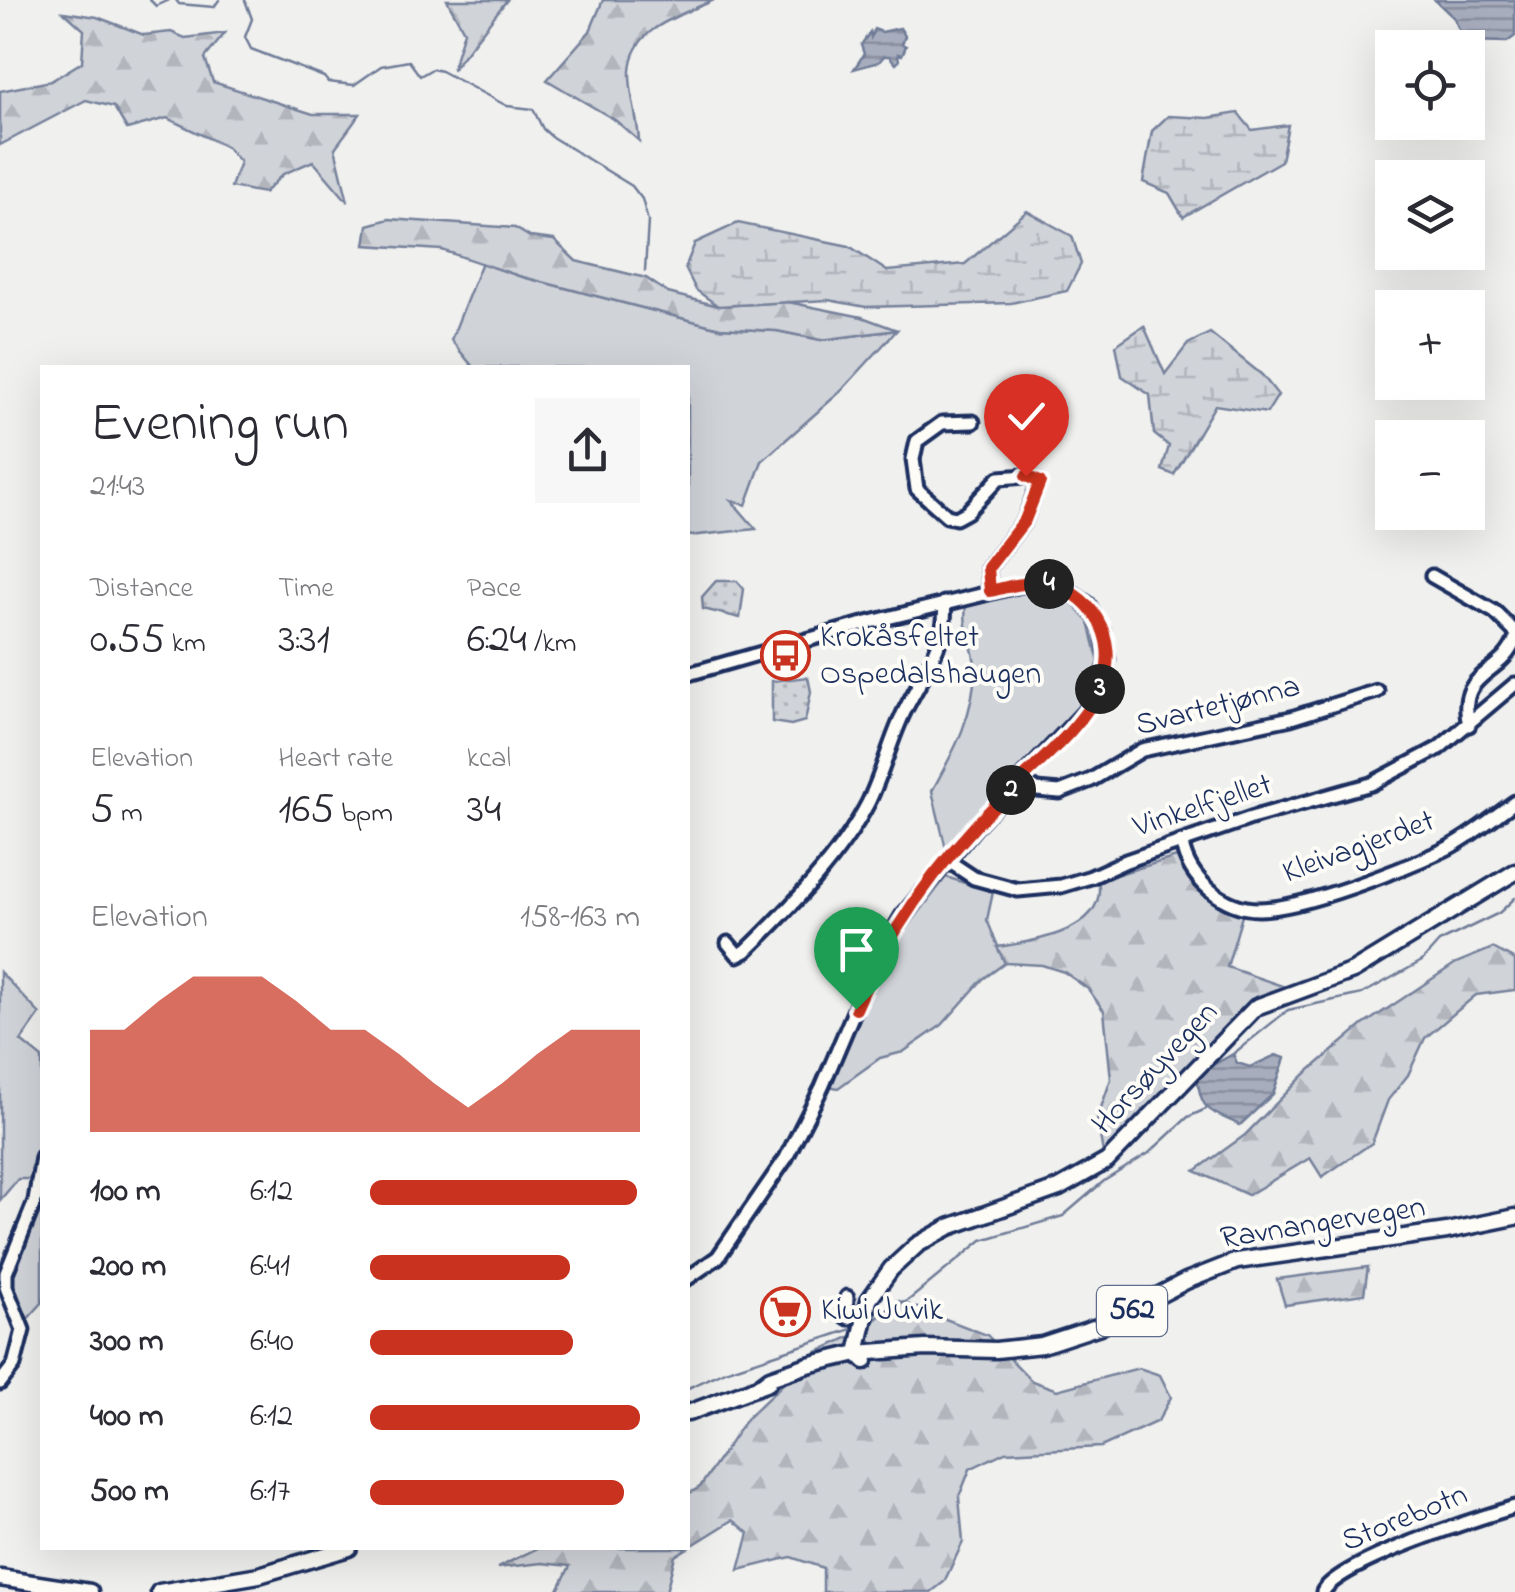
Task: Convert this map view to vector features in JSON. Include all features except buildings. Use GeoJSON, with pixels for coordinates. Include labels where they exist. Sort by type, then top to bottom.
{"type":"FeatureCollection","features":[{"type":"Feature","properties":{"kind":"main road","name":"Horsøyvegen"},"geometry":{"type":"LineString","coordinates":[[856,1321],[899,1260],[937,1233],[1060,1188],[1107,1161],[1256,1006],[1353,971],[1515,872]]}},
{"type":"Feature","properties":{"kind":"main road","name":"Ravnangervegen"},"geometry":{"type":"LineString","coordinates":[[690,1411],[762,1384],[865,1355],[1027,1347],[1076,1336],[1202,1274],[1264,1254],[1447,1231],[1515,1216]]}},
{"type":"Feature","properties":{"kind":"main road"},"geometry":{"type":"LineString","coordinates":[[856,1321],[865,1355]]}},
{"type":"Feature","properties":{"kind":"main road"},"geometry":{"type":"LineString","coordinates":[[295,1564],[325,1550]]}},
{"type":"Feature","properties":{"kind":"main road"},"geometry":{"type":"LineString","coordinates":[[159,1592],[194,1590],[342,1550]]}},
{"type":"Feature","properties":{"kind":"main road"},"geometry":{"type":"LineString","coordinates":[[0,1578],[90,1592]]}},
{"type":"Feature","properties":{"kind":"street"},"geometry":{"type":"LineString","coordinates":[[973,422],[942,423],[917,441],[914,470],[917,489],[940,510],[956,518],[967,512],[999,478],[1026,476],[1040,482],[1025,520],[988,568],[990,591]]}},
{"type":"Feature","properties":{"kind":"street"},"geometry":{"type":"LineString","coordinates":[[1432,576],[1495,612],[1515,632]]}},
{"type":"Feature","properties":{"kind":"street"},"geometry":{"type":"LineString","coordinates":[[690,673],[1029,583],[1064,588],[1092,608],[1106,648],[1106,672],[1096,696],[947,860],[890,934],[822,1087],[779,1170],[718,1257],[690,1277]]}},
{"type":"Feature","properties":{"kind":"street"},"geometry":{"type":"LineString","coordinates":[[728,942],[738,954],[746,951],[852,832],[871,797],[903,714],[932,660],[944,622],[944,603]]}},
{"type":"Feature","properties":{"kind":"street"},"geometry":{"type":"LineString","coordinates":[[1469,724],[1466,706],[1473,684],[1508,654],[1515,640]]}},
{"type":"Feature","properties":{"kind":"street","name":"Vinkelfjellet"},"geometry":{"type":"LineString","coordinates":[[947,860],[990,884],[1035,890],[1092,877],[1126,861],[1250,818],[1370,784],[1424,758],[1515,684]]}},
{"type":"Feature","properties":{"kind":"street","name":"Svartetjønna"},"geometry":{"type":"LineString","coordinates":[[1022,780],[1037,790],[1060,792],[1091,780],[1142,750],[1291,718],[1377,692]]}},
{"type":"Feature","properties":{"kind":"street","name":"Kleivagjerdet"},"geometry":{"type":"LineString","coordinates":[[1182,844],[1194,872],[1214,894],[1244,908],[1267,909],[1332,892],[1442,851],[1515,802]]}},
{"type":"Feature","properties":{"kind":"street"},"geometry":{"type":"LineString","coordinates":[[0,1383],[14,1366],[23,1330],[6,1287],[6,1274],[36,1201],[40,1172]]}},
{"type":"Feature","properties":{"kind":"street"},"geometry":{"type":"LineString","coordinates":[[847,1297],[846,1316],[856,1321]]}},
{"type":"Feature","properties":{"kind":"street","name":"Storebotn"},"geometry":{"type":"LineString","coordinates":[[1323,1592],[1334,1579],[1391,1552],[1444,1529],[1515,1507]]}},
{"type":"Feature","properties":{"kind":"green space"},"geometry":{"type":"Polygon","coordinates":[[[447,0],[507,0],[452,70],[464,31],[447,0]]]}},
{"type":"Feature","properties":{"kind":"green space"},"geometry":{"type":"Polygon","coordinates":[[[603,0],[714,0],[660,25],[639,44],[630,71],[639,141],[615,120],[547,80],[590,31],[603,0]]]}},
{"type":"Feature","properties":{"kind":"green space"},"geometry":{"type":"Polygon","coordinates":[[[64,12],[97,17],[144,35],[171,32],[185,38],[225,33],[205,58],[213,82],[313,114],[360,114],[335,148],[348,202],[313,161],[283,174],[264,193],[231,187],[240,162],[225,146],[167,118],[127,129],[114,107],[86,100],[0,145],[0,91],[51,81],[82,62],[84,30],[64,12]]]}},
{"type":"Feature","properties":{"kind":"green space"},"geometry":{"type":"Polygon","coordinates":[[[1238,113],[1252,130],[1288,125],[1281,161],[1183,217],[1169,193],[1143,182],[1152,131],[1168,116],[1208,118],[1238,113]]]}},
{"type":"Feature","properties":{"kind":"green space"},"geometry":{"type":"Polygon","coordinates":[[[1027,211],[1072,236],[1081,264],[1067,291],[1011,303],[866,307],[828,300],[718,306],[696,290],[685,268],[695,243],[738,223],[849,246],[887,271],[965,264],[1027,211]]]}},
{"type":"Feature","properties":{"kind":"green space"},"geometry":{"type":"Polygon","coordinates":[[[389,219],[515,228],[530,237],[554,240],[576,261],[646,278],[668,293],[718,306],[788,302],[862,317],[897,330],[821,340],[777,331],[720,328],[519,276],[442,250],[365,245],[368,225],[389,219]]]}},
{"type":"Feature","properties":{"kind":"green space"},"geometry":{"type":"Polygon","coordinates":[[[482,262],[519,276],[720,328],[777,331],[821,340],[897,330],[841,391],[762,461],[746,505],[731,500],[756,529],[690,536],[690,365],[471,365],[451,340],[482,262]]]}},
{"type":"Feature","properties":{"kind":"green space"},"geometry":{"type":"Polygon","coordinates":[[[1144,326],[1165,374],[1188,344],[1210,333],[1262,375],[1278,395],[1267,413],[1215,405],[1174,475],[1162,470],[1169,446],[1154,434],[1150,395],[1122,376],[1116,345],[1144,326]]]}},
{"type":"Feature","properties":{"kind":"green space"},"geometry":{"type":"Polygon","coordinates":[[[716,581],[737,581],[744,589],[740,618],[703,609],[702,597],[716,581]]]}},
{"type":"Feature","properties":{"kind":"green space"},"geometry":{"type":"Polygon","coordinates":[[[1033,590],[1070,601],[1089,622],[1099,663],[1082,704],[946,849],[932,791],[955,747],[971,702],[975,668],[966,607],[1033,590]]]}},
{"type":"Feature","properties":{"kind":"green space"},"geometry":{"type":"Polygon","coordinates":[[[808,677],[811,692],[805,721],[791,725],[772,722],[772,681],[808,677]]]}},
{"type":"Feature","properties":{"kind":"green space"},"geometry":{"type":"Polygon","coordinates":[[[1180,856],[1204,892],[1244,909],[1227,967],[1288,988],[1248,1007],[1227,1025],[1104,1158],[1097,1119],[1111,1079],[1104,1011],[1088,989],[1064,972],[1042,965],[1005,963],[997,947],[1065,931],[1092,911],[1098,897],[1098,880],[1180,856]]]}},
{"type":"Feature","properties":{"kind":"green space"},"geometry":{"type":"Polygon","coordinates":[[[946,877],[993,892],[987,920],[1005,963],[983,979],[942,1025],[903,1052],[880,1058],[838,1088],[829,1086],[867,999],[905,931],[946,877]]]}},
{"type":"Feature","properties":{"kind":"green space"},"geometry":{"type":"Polygon","coordinates":[[[1493,948],[1515,960],[1515,990],[1476,995],[1425,1038],[1408,1075],[1388,1100],[1372,1143],[1322,1177],[1310,1158],[1248,1195],[1195,1171],[1245,1135],[1304,1075],[1363,1025],[1456,963],[1493,948]]]}},
{"type":"Feature","properties":{"kind":"green space"},"geometry":{"type":"Polygon","coordinates":[[[0,972],[40,1014],[21,1041],[40,1056],[40,1148],[34,1179],[18,1179],[0,1200],[0,972]]]}},
{"type":"Feature","properties":{"kind":"green space"},"geometry":{"type":"Polygon","coordinates":[[[40,1172],[40,1305],[25,1322],[12,1300],[10,1268],[40,1172]]]}},
{"type":"Feature","properties":{"kind":"green space"},"geometry":{"type":"Polygon","coordinates":[[[1368,1267],[1364,1294],[1285,1305],[1277,1279],[1368,1267]]]}},
{"type":"Feature","properties":{"kind":"green space"},"geometry":{"type":"Polygon","coordinates":[[[899,1301],[987,1335],[1032,1381],[1057,1390],[1139,1368],[1160,1375],[1171,1397],[1158,1421],[1101,1447],[1005,1452],[970,1469],[959,1497],[963,1542],[944,1582],[931,1592],[823,1592],[823,1568],[791,1557],[739,1570],[749,1533],[733,1520],[690,1547],[690,1493],[700,1487],[746,1419],[782,1385],[796,1362],[858,1333],[899,1301]]]}},
{"type":"Feature","properties":{"kind":"green space"},"geometry":{"type":"Polygon","coordinates":[[[534,1550],[685,1550],[675,1556],[666,1592],[557,1592],[570,1566],[542,1563],[497,1568],[534,1550]]]}},
{"type":"Feature","properties":{"kind":"water"},"geometry":{"type":"Polygon","coordinates":[[[1435,0],[1515,0],[1515,36],[1507,42],[1485,41],[1485,30],[1459,30],[1454,18],[1435,0]]]}},
{"type":"Feature","properties":{"kind":"water"},"geometry":{"type":"Polygon","coordinates":[[[900,28],[905,36],[902,44],[906,46],[902,55],[898,54],[896,64],[884,56],[879,62],[854,69],[864,54],[861,45],[870,32],[871,37],[874,29],[882,32],[900,28]]]}},
{"type":"Feature","properties":{"kind":"water"},"geometry":{"type":"Polygon","coordinates":[[[1233,1054],[1237,1063],[1250,1067],[1276,1055],[1285,1058],[1273,1094],[1240,1125],[1208,1108],[1200,1095],[1197,1074],[1233,1054]]]}},
{"type":"Feature","properties":{"kind":"waterway"},"geometry":{"type":"LineString","coordinates":[[150,0],[156,6],[169,0]]}},
{"type":"Feature","properties":{"kind":"waterway"},"geometry":{"type":"LineString","coordinates":[[176,0],[179,4],[214,7],[219,0]]}},
{"type":"Feature","properties":{"kind":"waterway"},"geometry":{"type":"LineString","coordinates":[[245,0],[252,19],[245,37],[251,49],[324,77],[328,82],[354,85],[381,66],[409,61],[420,76],[432,69],[441,71],[507,106],[533,109],[552,137],[632,186],[642,199],[648,221],[645,271]]}},
{"type":"Feature","properties":{"kind":"waterway"},"geometry":{"type":"LineString","coordinates":[[1233,1054],[1288,1010],[1362,994],[1422,961],[1439,942],[1499,913],[1515,898]]}},
{"type":"Feature","properties":{"kind":"waterway"},"geometry":{"type":"LineString","coordinates":[[871,1320],[909,1300],[982,1240],[1063,1216],[1104,1181],[1149,1153],[1188,1117],[1206,1109]]}},
{"type":"Feature","properties":{"kind":"waterway"},"geometry":{"type":"LineString","coordinates":[[690,1387],[725,1371],[855,1328]]}},
{"type":"Feature","properties":{"kind":"place","name":"Krokåsfeltet Ospedalshaugen"},"geometry":{"type":"Point","coordinates":[785,656]}},
{"type":"Feature","properties":{"kind":"place","name":"Kiwi Juvik"},"geometry":{"type":"Point","coordinates":[786,1311]}},
{"type":"Feature","properties":{"kind":"route"},"geometry":{"type":"LineString","coordinates":[[856,1009],[890,934],[912,902],[1002,798],[1072,726],[1104,681],[1108,659],[1103,632],[1092,608],[1083,600],[1064,588],[1044,583],[1016,584],[990,591],[988,568],[1025,520],[1040,482],[1026,476]]}}]}
